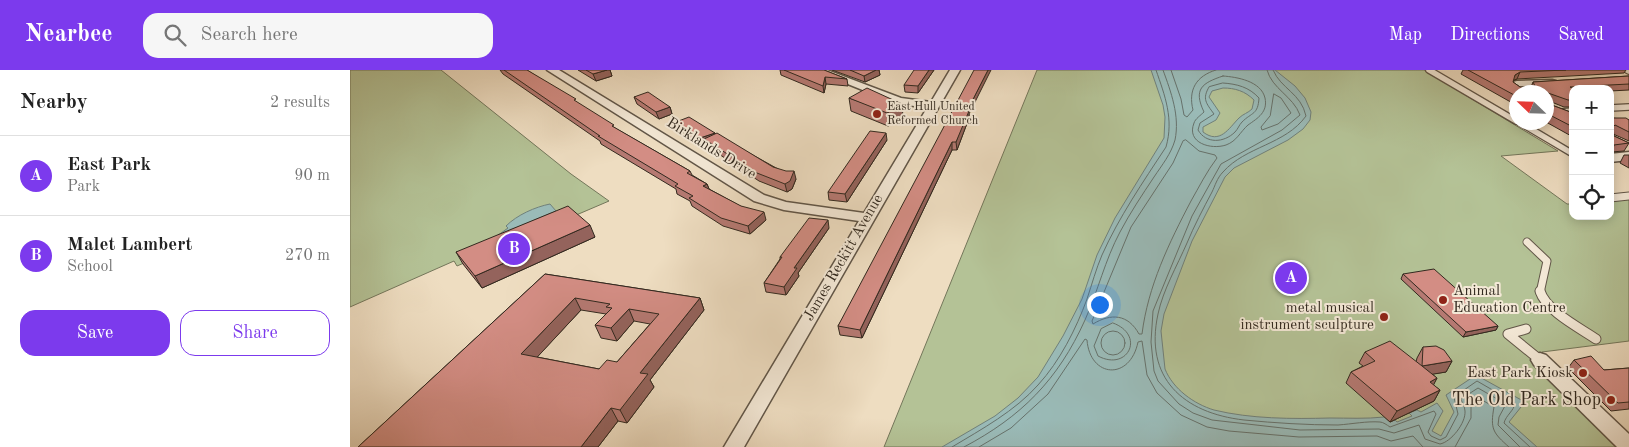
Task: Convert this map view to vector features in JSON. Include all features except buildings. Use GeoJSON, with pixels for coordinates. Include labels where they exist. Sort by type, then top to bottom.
{"type":"FeatureCollection","features":[{"type":"Feature","properties":{"kind":"street","name":"Birklands Drive"},"geometry":{"type":"LineString","coordinates":[[552,70],[759,198],[784,206],[868,218]]}},
{"type":"Feature","properties":{"kind":"street"},"geometry":{"type":"LineString","coordinates":[[818,70],[899,101],[935,106]]}},
{"type":"Feature","properties":{"kind":"street","name":"James Reckitt Avenue"},"geometry":{"type":"LineString","coordinates":[[734,447],[955,70]]}},
{"type":"Feature","properties":{"kind":"street"},"geometry":{"type":"LineString","coordinates":[[1517,85],[1566,82]]}},
{"type":"Feature","properties":{"kind":"street"},"geometry":{"type":"LineString","coordinates":[[1614,158],[1629,156]]}},
{"type":"Feature","properties":{"kind":"street"},"geometry":{"type":"LineString","coordinates":[[1540,360],[1625,438]]}},
{"type":"Feature","properties":{"kind":"lane"},"geometry":{"type":"LineString","coordinates":[[1429,70],[1509,117]]}},
{"type":"Feature","properties":{"kind":"lane"},"geometry":{"type":"LineString","coordinates":[[1614,108],[1629,107]]}},
{"type":"Feature","properties":{"kind":"lane"},"geometry":{"type":"LineString","coordinates":[[1532,130],[1569,152]]}},
{"type":"Feature","properties":{"kind":"lane"},"geometry":{"type":"LineString","coordinates":[[1614,198],[1629,196]]}},
{"type":"Feature","properties":{"kind":"lane"},"geometry":{"type":"LineString","coordinates":[[1527,242],[1547,262],[1540,291],[1541,296],[1552,307],[1596,339]]}},
{"type":"Feature","properties":{"kind":"lane"},"geometry":{"type":"LineString","coordinates":[[1526,330],[1508,334],[1540,360]]}},
{"type":"Feature","properties":{"kind":"green space"},"geometry":{"type":"Polygon","coordinates":[[[350,70],[441,70],[571,174],[609,201],[457,266],[454,261],[350,307],[350,70]]]}},
{"type":"Feature","properties":{"kind":"green space"},"geometry":{"type":"Polygon","coordinates":[[[1037,70],[1424,70],[1509,121],[1509,130],[1523,130],[1558,151],[1501,156],[1569,204],[1569,220],[1614,220],[1614,200],[1629,198],[1629,341],[1542,352],[1629,441],[1629,447],[884,447],[1037,70]]]}},
{"type":"Feature","properties":{"kind":"water"},"geometry":{"type":"Polygon","coordinates":[[[1151,70],[1275,70],[1295,86],[1305,98],[1311,112],[1310,120],[1303,129],[1288,140],[1234,168],[1225,177],[1192,241],[1164,314],[1161,331],[1165,369],[1173,383],[1185,395],[1199,404],[1214,410],[1242,415],[1272,418],[1384,417],[1390,422],[1395,420],[1397,422],[1412,416],[1409,413],[1417,410],[1421,412],[1437,403],[1443,411],[1432,431],[1441,436],[1454,412],[1446,395],[1476,375],[1525,402],[1509,422],[1537,447],[942,447],[995,416],[1018,398],[1038,377],[1063,336],[1082,299],[1097,255],[1115,218],[1164,138],[1165,117],[1163,105],[1151,70]],[[1223,88],[1212,91],[1209,97],[1220,113],[1216,120],[1203,127],[1203,132],[1209,136],[1214,137],[1224,134],[1252,109],[1254,100],[1247,94],[1236,89],[1223,88]]]}},
{"type":"Feature","properties":{"kind":"water"},"geometry":{"type":"Polygon","coordinates":[[[550,204],[556,211],[497,236],[508,228],[506,226],[510,222],[521,215],[532,209],[550,204]]]}},
{"type":"Feature","properties":{"kind":"place","name":"East Hull United Reformed Church"},"geometry":{"type":"Point","coordinates":[877,114]}},
{"type":"Feature","properties":{"kind":"place","name":"Malet Lambert"},"geometry":{"type":"Point","coordinates":[514,249]}},
{"type":"Feature","properties":{"kind":"place","name":"East Park"},"geometry":{"type":"Point","coordinates":[1291,278]}},
{"type":"Feature","properties":{"kind":"place","name":"Animal Education Centre"},"geometry":{"type":"Point","coordinates":[1443,300]}},
{"type":"Feature","properties":{"kind":"place","name":"metal musical instrument sculpture"},"geometry":{"type":"Point","coordinates":[1384,317]}},
{"type":"Feature","properties":{"kind":"place","name":"East Park Kiosk"},"geometry":{"type":"Point","coordinates":[1583,373]}},
{"type":"Feature","properties":{"kind":"place","name":"The Old Park Shop"},"geometry":{"type":"Point","coordinates":[1611,400]}}]}
